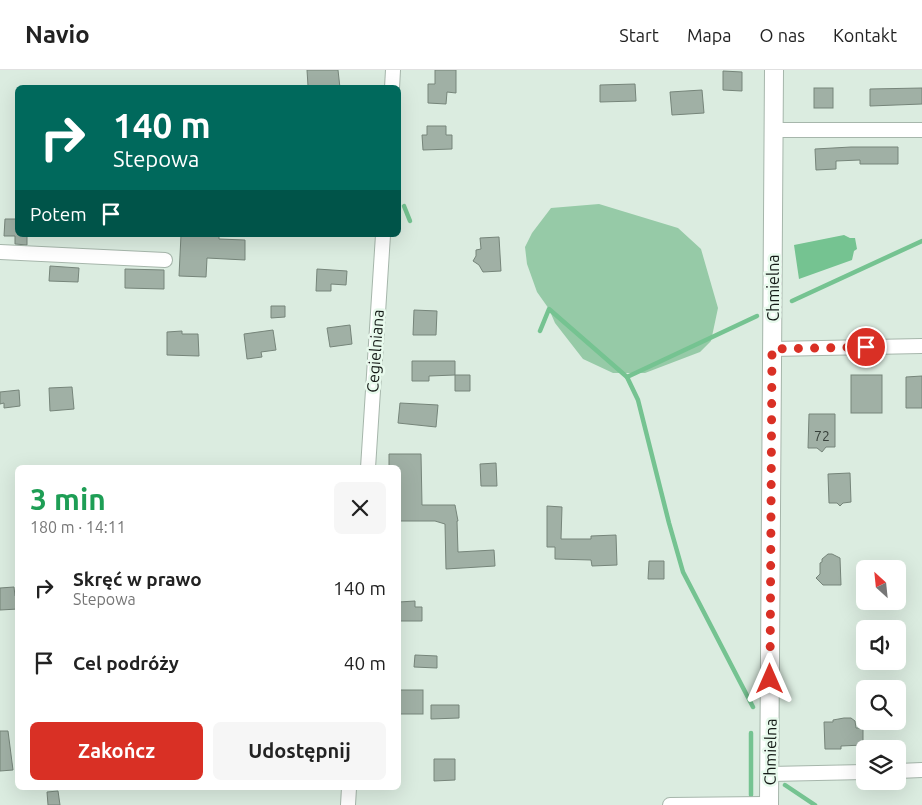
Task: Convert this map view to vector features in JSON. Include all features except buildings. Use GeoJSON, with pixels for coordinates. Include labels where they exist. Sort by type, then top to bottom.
{"type":"FeatureCollection","features":[{"type":"Feature","properties":{"kind":"street"},"geometry":{"type":"LineString","coordinates":[[392,85],[393,70]]}},
{"type":"Feature","properties":{"kind":"street","name":"Chmielna"},"geometry":{"type":"LineString","coordinates":[[769,804],[774,70]]}},
{"type":"Feature","properties":{"kind":"street"},"geometry":{"type":"LineString","coordinates":[[773,130],[922,130]]}},
{"type":"Feature","properties":{"kind":"street","name":"Cegielniana"},"geometry":{"type":"LineString","coordinates":[[368,465],[384,237]]}},
{"type":"Feature","properties":{"kind":"street"},"geometry":{"type":"LineString","coordinates":[[0,252],[165,260]]}},
{"type":"Feature","properties":{"kind":"street"},"geometry":{"type":"LineString","coordinates":[[772,349],[922,346]]}},
{"type":"Feature","properties":{"kind":"street"},"geometry":{"type":"LineString","coordinates":[[906,771],[922,770]]}},
{"type":"Feature","properties":{"kind":"street"},"geometry":{"type":"LineString","coordinates":[[770,774],[856,772]]}},
{"type":"Feature","properties":{"kind":"street"},"geometry":{"type":"LineString","coordinates":[[348,805],[349,790]]}},
{"type":"Feature","properties":{"kind":"street"},"geometry":{"type":"LineString","coordinates":[[670,805],[769,804]]}},
{"type":"Feature","properties":{"kind":"shaded area"},"geometry":{"type":"Polygon","coordinates":[[[599,204],[678,228],[701,249],[718,308],[711,341],[700,352],[645,373],[613,373],[583,359],[555,323],[549,309],[537,292],[527,264],[525,247],[532,233],[551,208],[599,204]]]}},
{"type":"Feature","properties":{"kind":"shaded area"},"geometry":{"type":"Polygon","coordinates":[[[844,235],[855,238],[857,249],[854,251],[852,260],[799,279],[794,245],[844,235]]]}},
{"type":"Feature","properties":{"kind":"waterway"},"geometry":{"type":"LineString","coordinates":[[404,206],[410,221]]}},
{"type":"Feature","properties":{"kind":"waterway"},"geometry":{"type":"LineString","coordinates":[[792,301],[922,241]]}},
{"type":"Feature","properties":{"kind":"waterway"},"geometry":{"type":"LineString","coordinates":[[540,331],[549,309],[627,377],[638,400],[683,572],[753,707]]}},
{"type":"Feature","properties":{"kind":"waterway"},"geometry":{"type":"LineString","coordinates":[[627,377],[757,316]]}},
{"type":"Feature","properties":{"kind":"waterway"},"geometry":{"type":"LineString","coordinates":[[751,733],[751,795]]}},
{"type":"Feature","properties":{"kind":"waterway"},"geometry":{"type":"LineString","coordinates":[[785,785],[815,805]]}},
{"type":"Feature","properties":{"kind":"route"},"geometry":{"type":"LineString","coordinates":[[770,679],[772,349],[866,347]]}}]}
